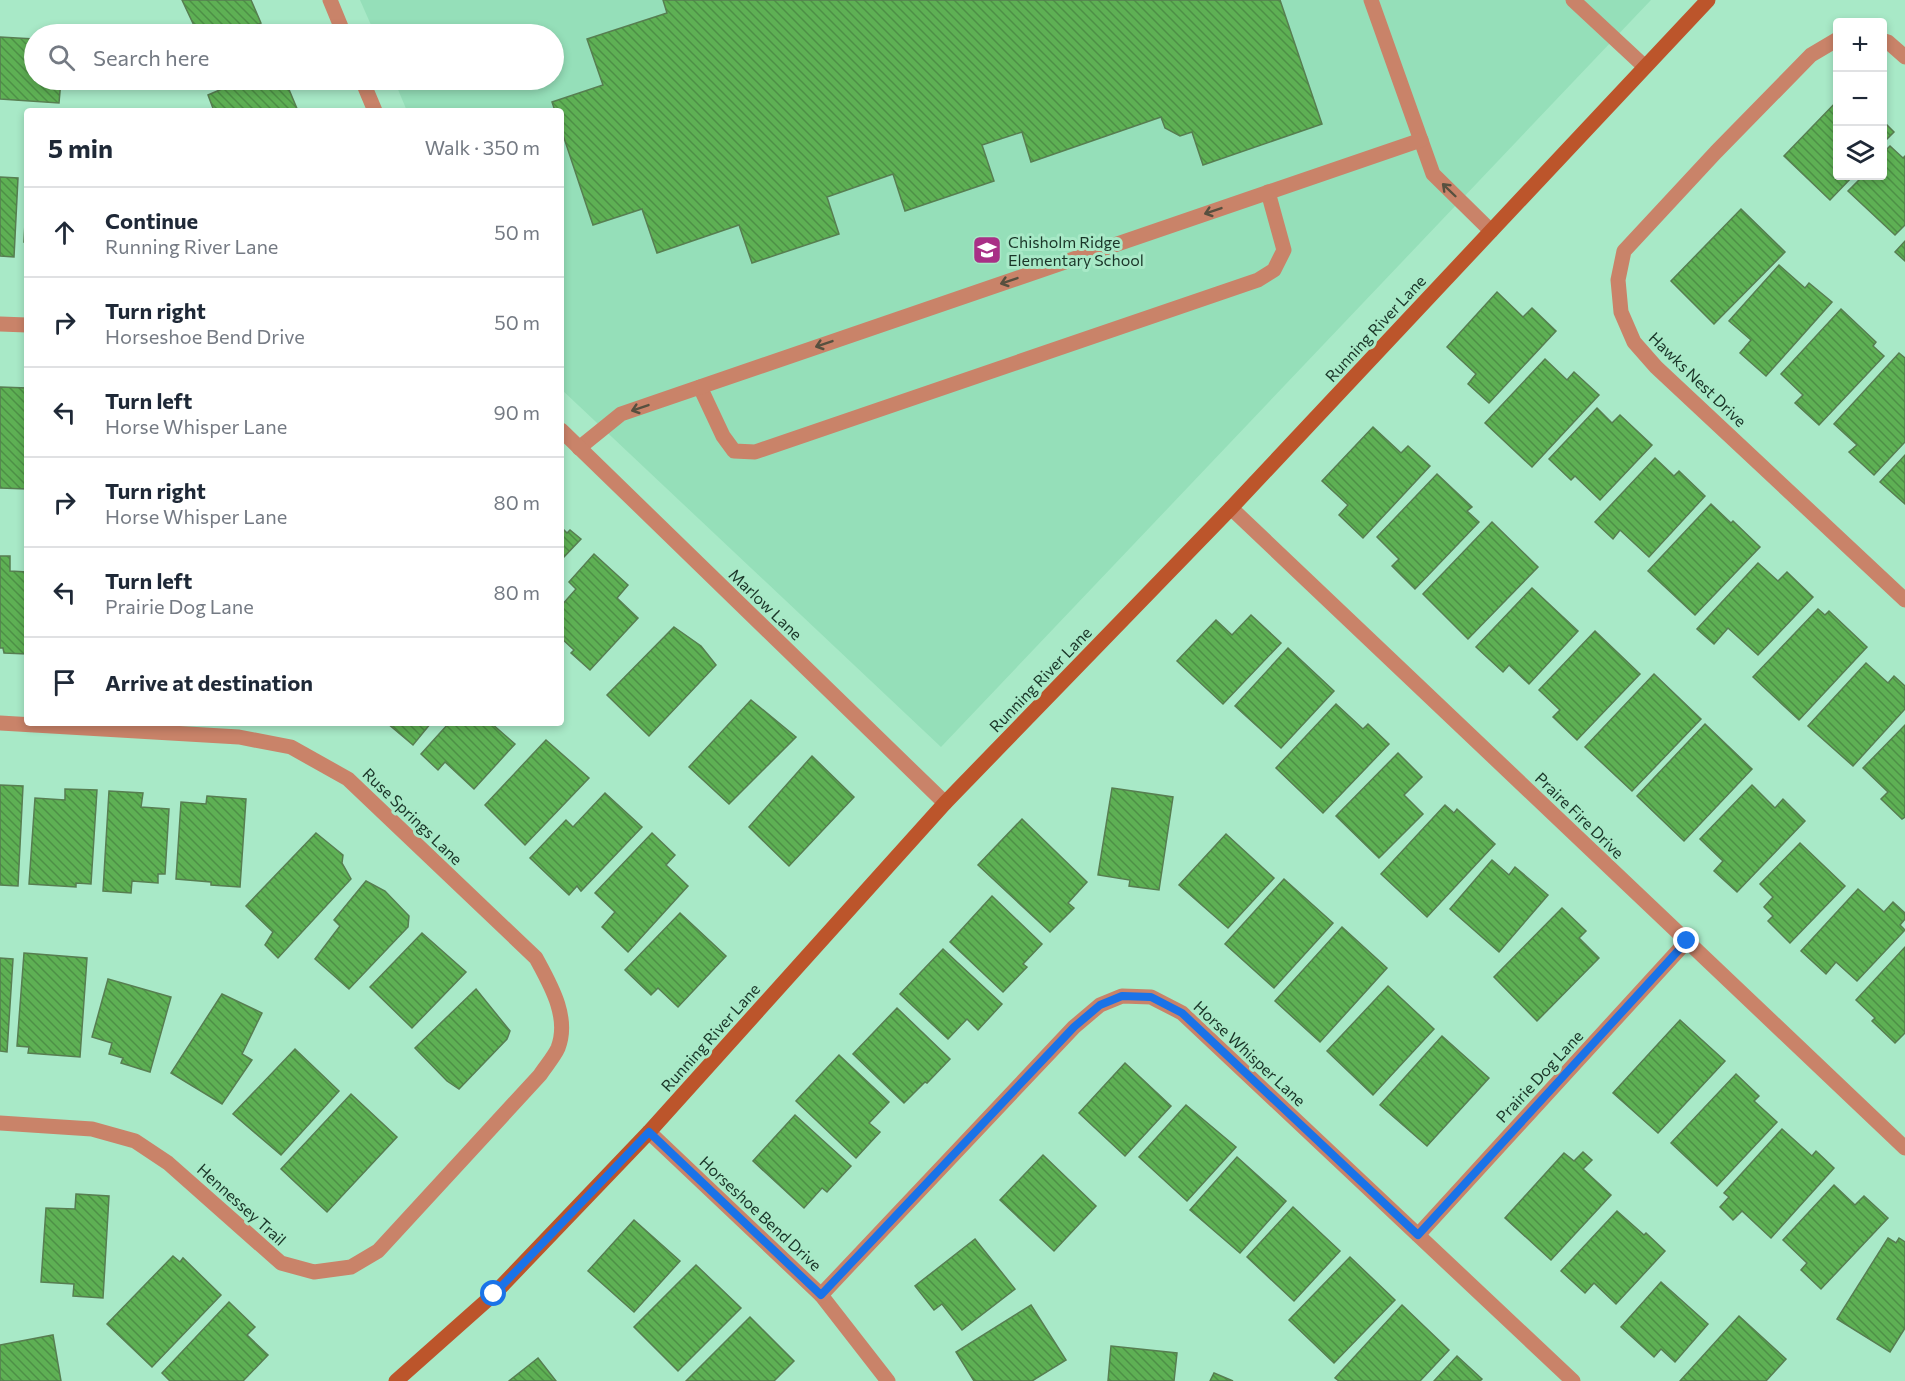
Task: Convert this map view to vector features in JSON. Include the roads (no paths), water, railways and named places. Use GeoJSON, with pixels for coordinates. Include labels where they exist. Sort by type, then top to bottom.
{"type":"FeatureCollection","features":[{"type":"Feature","properties":{"kind":"street"},"geometry":{"type":"LineString","coordinates":[[330,0],[340,24]]}},
{"type":"Feature","properties":{"kind":"street"},"geometry":{"type":"LineString","coordinates":[[1371,0],[1433,174],[1491,231]]}},
{"type":"Feature","properties":{"kind":"street"},"geometry":{"type":"LineString","coordinates":[[1573,0],[1645,67]]}},
{"type":"Feature","properties":{"kind":"street","name":"Running River Lane"},"geometry":{"type":"LineString","coordinates":[[396,1381],[494,1294],[649,1132],[945,803],[1231,508],[1707,0]]}},
{"type":"Feature","properties":{"kind":"street","name":"Hawks Nest Drive"},"geometry":{"type":"LineString","coordinates":[[1833,42],[1810,55],[1624,251],[1618,280],[1621,312],[1634,342],[1656,367],[1905,600]]}},
{"type":"Feature","properties":{"kind":"street"},"geometry":{"type":"LineString","coordinates":[[1887,42],[1905,57]]}},
{"type":"Feature","properties":{"kind":"street"},"geometry":{"type":"LineString","coordinates":[[366,90],[374,108]]}},
{"type":"Feature","properties":{"kind":"street"},"geometry":{"type":"LineString","coordinates":[[579,448],[621,414],[1421,140]]}},
{"type":"Feature","properties":{"kind":"street"},"geometry":{"type":"LineString","coordinates":[[700,387],[723,436],[734,451],[754,452],[1258,280],[1274,270],[1284,250],[1268,192]]}},
{"type":"Feature","properties":{"kind":"street"},"geometry":{"type":"LineString","coordinates":[[0,324],[24,326]]}},
{"type":"Feature","properties":{"kind":"street","name":"Marlow Lane"},"geometry":{"type":"LineString","coordinates":[[564,433],[945,803]]}},
{"type":"Feature","properties":{"kind":"street","name":"Praire Fire Drive"},"geometry":{"type":"LineString","coordinates":[[1231,508],[1905,1148]]}},
{"type":"Feature","properties":{"kind":"street","name":"Ruse Springs Lane"},"geometry":{"type":"LineString","coordinates":[[0,723],[24,724]]}},
{"type":"Feature","properties":{"kind":"street","name":"Ruse Springs Lane"},"geometry":{"type":"LineString","coordinates":[[51,726],[239,737],[291,747],[348,779],[536,958],[554,991],[562,1020],[558,1047],[540,1075],[463,1161]]}},
{"type":"Feature","properties":{"kind":"street","name":"Prairie Dog Lane"},"geometry":{"type":"LineString","coordinates":[[1418,1235],[1687,941]]}},
{"type":"Feature","properties":{"kind":"street","name":"Horse Whisper Lane"},"geometry":{"type":"LineString","coordinates":[[821,1295],[1074,1027],[1100,1005],[1122,996],[1151,997],[1182,1013],[1573,1381]]}},
{"type":"Feature","properties":{"kind":"street","name":"Hennessey Trail"},"geometry":{"type":"LineString","coordinates":[[0,1123],[92,1129],[135,1142],[168,1163],[281,1263],[314,1272],[351,1267],[378,1251],[463,1161]]}},
{"type":"Feature","properties":{"kind":"street","name":"Horseshoe Bend Drive"},"geometry":{"type":"LineString","coordinates":[[649,1132],[821,1295],[888,1381]]}},
{"type":"Feature","properties":{"kind":"place","name":"Chisholm Ridge Elementary School"},"geometry":{"type":"Point","coordinates":[987,250]}}]}
